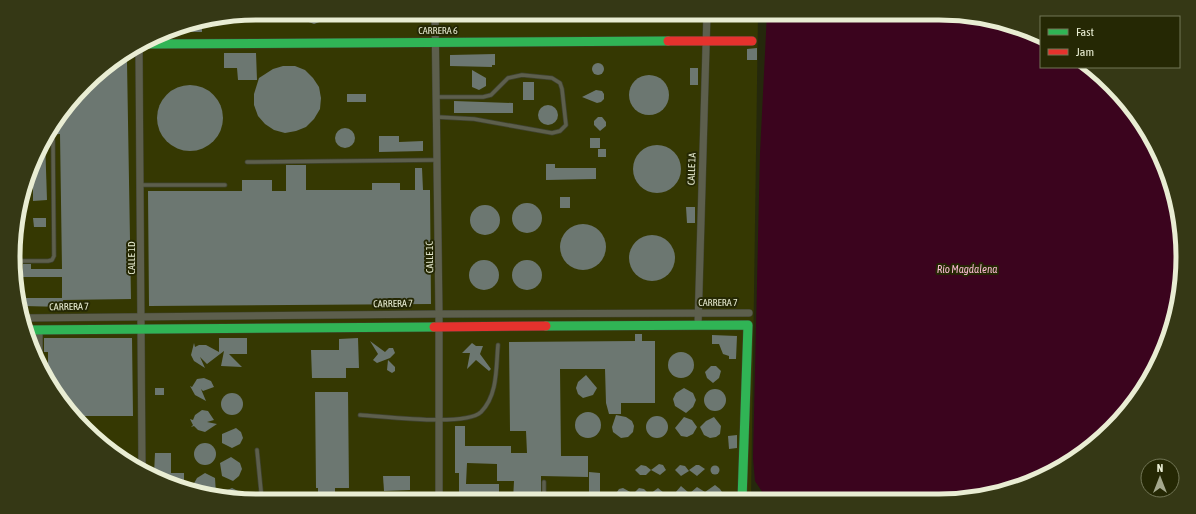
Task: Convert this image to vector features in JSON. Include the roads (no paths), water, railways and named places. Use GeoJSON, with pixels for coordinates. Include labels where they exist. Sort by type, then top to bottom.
{"type":"FeatureCollection","features":[{"type":"Feature","properties":{"kind":"street","name":"CALLE 1C"},"geometry":{"type":"LineString","coordinates":[[435,20],[440,314],[439,494]]}},
{"type":"Feature","properties":{"kind":"street","name":"CALLE 1A"},"geometry":{"type":"LineString","coordinates":[[698,325],[707,20]]}},
{"type":"Feature","properties":{"kind":"street","name":"CARRERA 6"},"geometry":{"type":"LineString","coordinates":[[152,44],[435,41],[752,41]]}},
{"type":"Feature","properties":{"kind":"street","name":"CALLE 1D"},"geometry":{"type":"LineString","coordinates":[[139,51],[142,464]]}},
{"type":"Feature","properties":{"kind":"street","name":"CARRERA 7"},"geometry":{"type":"LineString","coordinates":[[28,318],[749,313]]}},
{"type":"Feature","properties":{"kind":"street"},"geometry":{"type":"LineString","coordinates":[[32,330],[141,328],[748,325],[742,494]]}},
{"type":"Feature","properties":{"kind":"street","name":"CARRERA 7"},"geometry":{"type":"LineString","coordinates":[[39,330],[39,350]]}},
{"type":"Feature","properties":{"kind":"lane"},"geometry":{"type":"LineString","coordinates":[[436,97],[483,97],[491,95],[508,78],[522,75],[552,78],[560,83],[566,126],[560,131],[552,133],[474,119],[437,117]]}},
{"type":"Feature","properties":{"kind":"lane"},"geometry":{"type":"LineString","coordinates":[[20,261],[48,261],[52,260],[54,256],[53,140]]}},
{"type":"Feature","properties":{"kind":"lane"},"geometry":{"type":"LineString","coordinates":[[247,162],[437,160]]}},
{"type":"Feature","properties":{"kind":"lane"},"geometry":{"type":"LineString","coordinates":[[140,185],[225,185]]}},
{"type":"Feature","properties":{"kind":"lane"},"geometry":{"type":"LineString","coordinates":[[580,326],[581,313]]}},
{"type":"Feature","properties":{"kind":"lane"},"geometry":{"type":"LineString","coordinates":[[748,325],[749,313]]}},
{"type":"Feature","properties":{"kind":"lane"},"geometry":{"type":"LineString","coordinates":[[496,314],[496,326]]}},
{"type":"Feature","properties":{"kind":"lane","name":"CARRERA 7"},"geometry":{"type":"LineString","coordinates":[[38,318],[39,330]]}},
{"type":"Feature","properties":{"kind":"lane"},"geometry":{"type":"LineString","coordinates":[[360,415],[439,420],[462,420],[472,418],[487,404],[494,390],[498,345]]}},
{"type":"Feature","properties":{"kind":"lane"},"geometry":{"type":"LineString","coordinates":[[257,450],[261,494]]}},
{"type":"Feature","properties":{"kind":"lane"},"geometry":{"type":"LineString","coordinates":[[544,482],[544,494]]}},
{"type":"Feature","properties":{"kind":"water","name":"Río Magdalena"},"geometry":{"type":"Polygon","coordinates":[[[767,20],[939,20],[970,22],[1000,28],[1040,42],[1040,68],[1083,69],[1107,89],[1127,113],[1152,152],[1158,166],[1168,196],[1174,226],[1176,257],[1174,288],[1168,318],[1152,362],[1136,389],[1107,425],[1071,454],[1044,470],[1030,476],[1000,486],[970,492],[939,494],[764,494],[755,481],[753,458],[760,153],[767,20]]]}}]}
